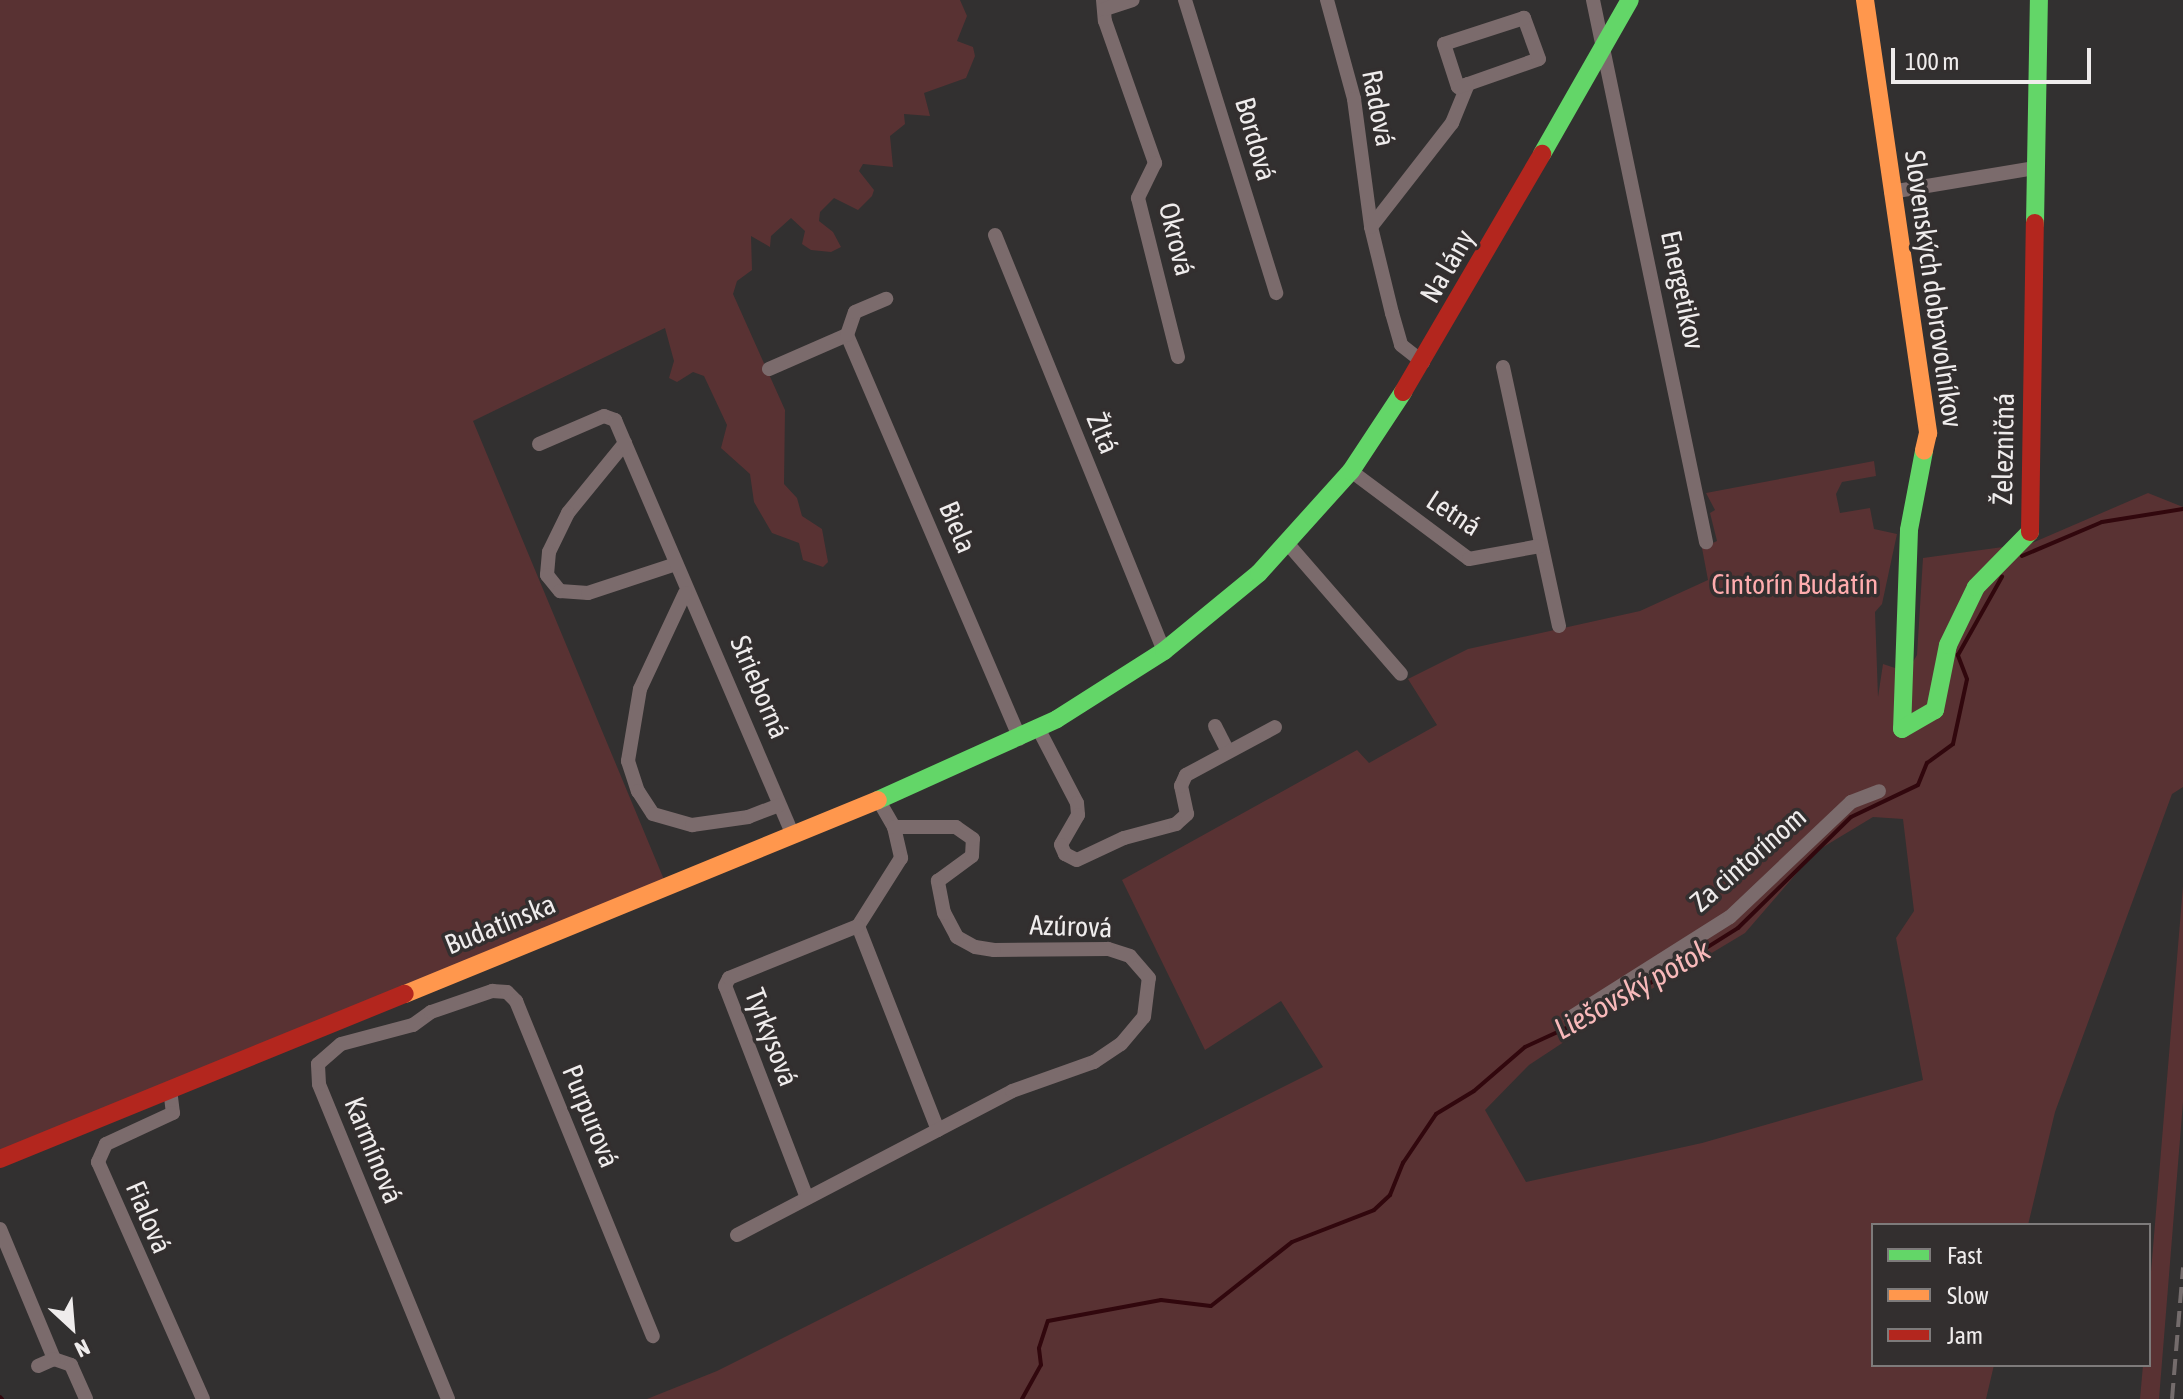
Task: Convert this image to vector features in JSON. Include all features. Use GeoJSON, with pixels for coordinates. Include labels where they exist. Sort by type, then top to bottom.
{"type":"FeatureCollection","features":[{"type":"Feature","properties":{"kind":"street"},"geometry":{"type":"LineString","coordinates":[[1104,4],[1133,0]]}},
{"type":"Feature","properties":{"kind":"street","name":"Bordová"},"geometry":{"type":"LineString","coordinates":[[1185,0],[1276,293]]}},
{"type":"Feature","properties":{"kind":"street","name":"Radová"},"geometry":{"type":"LineString","coordinates":[[1327,0],[1354,99],[1371,227],[1401,345],[1423,362]]}},
{"type":"Feature","properties":{"kind":"street","name":"Energetikov"},"geometry":{"type":"LineString","coordinates":[[1593,0],[1706,542]]}},
{"type":"Feature","properties":{"kind":"street","name":"Na lány"},"geometry":{"type":"LineString","coordinates":[[1020,739],[1164,651],[1288,544],[1351,471],[1423,362],[1630,0]]}},
{"type":"Feature","properties":{"kind":"street","name":"Slovenských dobrovoľníkov"},"geometry":{"type":"LineString","coordinates":[[1865,0],[1928,433],[1909,530],[1902,729]]}},
{"type":"Feature","properties":{"kind":"street","name":"Železničná"},"geometry":{"type":"LineString","coordinates":[[1902,729],[1935,710],[1948,645],[1976,587],[2030,534],[2039,0]]}},
{"type":"Feature","properties":{"kind":"street","name":"Okrová"},"geometry":{"type":"LineString","coordinates":[[1104,4],[1155,163],[1138,198],[1178,357]]}},
{"type":"Feature","properties":{"kind":"street"},"geometry":{"type":"LineString","coordinates":[[1524,18],[1539,59],[1468,84],[1458,87],[1444,44],[1524,18]]}},
{"type":"Feature","properties":{"kind":"street","name":"Radová"},"geometry":{"type":"LineString","coordinates":[[1371,227],[1452,123],[1468,84]]}},
{"type":"Feature","properties":{"kind":"street"},"geometry":{"type":"LineString","coordinates":[[1891,192],[2035,168]]}},
{"type":"Feature","properties":{"kind":"street","name":"Žltá"},"geometry":{"type":"LineString","coordinates":[[995,235],[1164,651]]}},
{"type":"Feature","properties":{"kind":"street"},"geometry":{"type":"LineString","coordinates":[[769,369],[847,335],[855,312],[886,299]]}},
{"type":"Feature","properties":{"kind":"street","name":"Biela"},"geometry":{"type":"LineString","coordinates":[[847,335],[1020,739]]}},
{"type":"Feature","properties":{"kind":"street"},"geometry":{"type":"LineString","coordinates":[[1503,367],[1559,626]]}},
{"type":"Feature","properties":{"kind":"street","name":"Strieborná"},"geometry":{"type":"LineString","coordinates":[[539,444],[604,416],[615,420],[677,556],[673,565],[685,593],[698,608],[793,836]]}},
{"type":"Feature","properties":{"kind":"street"},"geometry":{"type":"LineString","coordinates":[[625,443],[568,513],[549,552],[547,575],[560,591],[588,593],[673,565]]}},
{"type":"Feature","properties":{"kind":"street","name":"Letná"},"geometry":{"type":"LineString","coordinates":[[1351,471],[1469,559],[1540,546]]}},
{"type":"Feature","properties":{"kind":"street"},"geometry":{"type":"LineString","coordinates":[[1288,544],[1401,674]]}},
{"type":"Feature","properties":{"kind":"street"},"geometry":{"type":"LineString","coordinates":[[685,593],[640,689],[628,761],[638,791],[653,814],[692,825],[748,817],[779,805]]}},
{"type":"Feature","properties":{"kind":"street"},"geometry":{"type":"LineString","coordinates":[[1215,726],[1228,751]]}},
{"type":"Feature","properties":{"kind":"street"},"geometry":{"type":"LineString","coordinates":[[1039,730],[1077,803],[1078,815],[1061,845],[1065,854],[1077,860],[1183,819],[1186,775],[1275,727]]}},
{"type":"Feature","properties":{"kind":"street","name":"Budatínska"},"geometry":{"type":"LineString","coordinates":[[0,1159],[879,801],[1020,739]]}},
{"type":"Feature","properties":{"kind":"street","name":"Za cintorínom"},"geometry":{"type":"LineString","coordinates":[[1570,1018],[1730,917],[1851,802],[1879,791]]}},
{"type":"Feature","properties":{"kind":"street"},"geometry":{"type":"LineString","coordinates":[[737,1235],[938,1130],[858,926],[896,871],[901,858],[894,827],[879,801]]}},
{"type":"Feature","properties":{"kind":"street","name":"Azúrová"},"geometry":{"type":"LineString","coordinates":[[894,827],[956,827],[973,839],[972,856],[941,874],[936,889],[944,913],[967,943],[994,950],[1117,951],[1139,963],[1151,989],[1137,1028],[1094,1062],[1012,1091],[938,1130]]}},
{"type":"Feature","properties":{"kind":"street","name":"Tyrkysová"},"geometry":{"type":"LineString","coordinates":[[807,1198],[725,986],[729,978],[858,926]]}},
{"type":"Feature","properties":{"kind":"street"},"geometry":{"type":"LineString","coordinates":[[420,987],[431,1012]]}},
{"type":"Feature","properties":{"kind":"street","name":"Purpurová"},"geometry":{"type":"LineString","coordinates":[[431,1012],[492,991],[507,992],[516,1001],[653,1336]]}},
{"type":"Feature","properties":{"kind":"street","name":"Karmínová"},"geometry":{"type":"LineString","coordinates":[[431,1012],[413,1025],[341,1044],[318,1064],[319,1084],[448,1399]]}},
{"type":"Feature","properties":{"kind":"street","name":"Fialová"},"geometry":{"type":"LineString","coordinates":[[170,1089],[173,1113],[165,1121],[106,1144],[98,1162],[203,1399]]}},
{"type":"Feature","properties":{"kind":"street"},"geometry":{"type":"LineString","coordinates":[[0,1229],[54,1359]]}},
{"type":"Feature","properties":{"kind":"street"},"geometry":{"type":"LineString","coordinates":[[38,1366],[54,1359],[71,1365],[86,1399]]}},
{"type":"Feature","properties":{"kind":"green space"},"geometry":{"type":"Polygon","coordinates":[[[0,0],[960,0],[967,16],[957,41],[973,47],[975,56],[966,78],[924,93],[930,116],[904,114],[905,124],[890,136],[893,167],[863,164],[859,171],[874,190],[872,196],[858,210],[834,198],[820,212],[819,221],[833,232],[841,247],[831,252],[811,250],[802,244],[805,231],[791,218],[771,236],[770,247],[751,236],[752,270],[737,281],[733,294],[785,410],[784,484],[797,498],[802,516],[822,529],[828,562],[823,567],[803,560],[799,543],[772,533],[754,502],[750,474],[721,448],[727,425],[704,376],[693,372],[677,382],[669,378],[674,361],[665,328],[473,421],[670,894],[0,1156],[0,0]]]}},
{"type":"Feature","properties":{"kind":"green space","name":"Cintorín Budatín"},"geometry":{"type":"Polygon","coordinates":[[[1874,461],[1876,476],[1842,482],[1836,494],[1840,513],[1870,508],[1874,529],[1897,534],[1882,604],[1875,612],[1878,697],[1883,664],[1907,672],[1917,655],[1923,558],[2032,543],[2148,493],[2183,507],[2183,787],[2172,794],[2055,1112],[2028,1223],[1871,1223],[1871,1367],[1994,1367],[1986,1399],[647,1399],[717,1371],[1323,1067],[1281,1001],[1205,1050],[1122,880],[1357,750],[1369,763],[1437,725],[1408,679],[1468,649],[1640,611],[1708,580],[1702,548],[1717,541],[1710,513],[1715,510],[1706,493],[1874,461]],[[1873,817],[1815,852],[1745,933],[1529,1065],[1485,1110],[1526,1182],[1702,1143],[1923,1080],[1896,938],[1914,911],[1903,819],[1873,817]]]}},
{"type":"Feature","properties":{"kind":"green space"},"geometry":{"type":"Polygon","coordinates":[[[2183,886],[2183,1102],[2159,1399],[2140,1399],[2143,1367],[2151,1367],[2151,1272],[2183,886]]]}},
{"type":"Feature","properties":{"kind":"waterway","name":"Liešovský potok"},"geometry":{"type":"LineString","coordinates":[[2022,556],[2102,522],[2183,509]]}},
{"type":"Feature","properties":{"kind":"waterway","name":"Liešovský potok"},"geometry":{"type":"LineString","coordinates":[[1022,1399],[1041,1365],[1039,1348],[1048,1321],[1161,1300],[1211,1306],[1292,1242],[1374,1210],[1390,1195],[1403,1163],[1436,1114],[1474,1091],[1525,1047],[1612,1007],[1738,928],[1851,817],[1918,785],[1927,763],[1953,744],[1967,679],[1958,655],[2002,577]]}},
{"type":"Feature","properties":{"kind":"railway"},"geometry":{"type":"LineString","coordinates":[[2172,1399],[2183,1267]]}},
{"type":"Feature","properties":{"kind":"traffic: fast"},"geometry":{"type":"LineString","coordinates":[[1542,154],[1630,0]]}},
{"type":"Feature","properties":{"kind":"traffic: fast"},"geometry":{"type":"LineString","coordinates":[[2035,223],[2039,0]]}},
{"type":"Feature","properties":{"kind":"traffic: fast"},"geometry":{"type":"LineString","coordinates":[[878,800],[1057,719],[1164,651],[1259,573],[1351,471],[1403,392]]}},
{"type":"Feature","properties":{"kind":"traffic: fast"},"geometry":{"type":"LineString","coordinates":[[1924,451],[1909,530],[1902,729],[1935,710],[1948,645],[1976,587],[2030,532]]}},
{"type":"Feature","properties":{"kind":"traffic: slow"},"geometry":{"type":"LineString","coordinates":[[1865,0],[1928,433],[1924,451]]}},
{"type":"Feature","properties":{"kind":"traffic: slow"},"geometry":{"type":"LineString","coordinates":[[405,994],[878,800]]}},
{"type":"Feature","properties":{"kind":"traffic: jam"},"geometry":{"type":"LineString","coordinates":[[1403,392],[1542,154]]}},
{"type":"Feature","properties":{"kind":"traffic: jam"},"geometry":{"type":"LineString","coordinates":[[2030,532],[2035,223]]}},
{"type":"Feature","properties":{"kind":"traffic: jam"},"geometry":{"type":"LineString","coordinates":[[0,1159],[405,994]]}}]}
